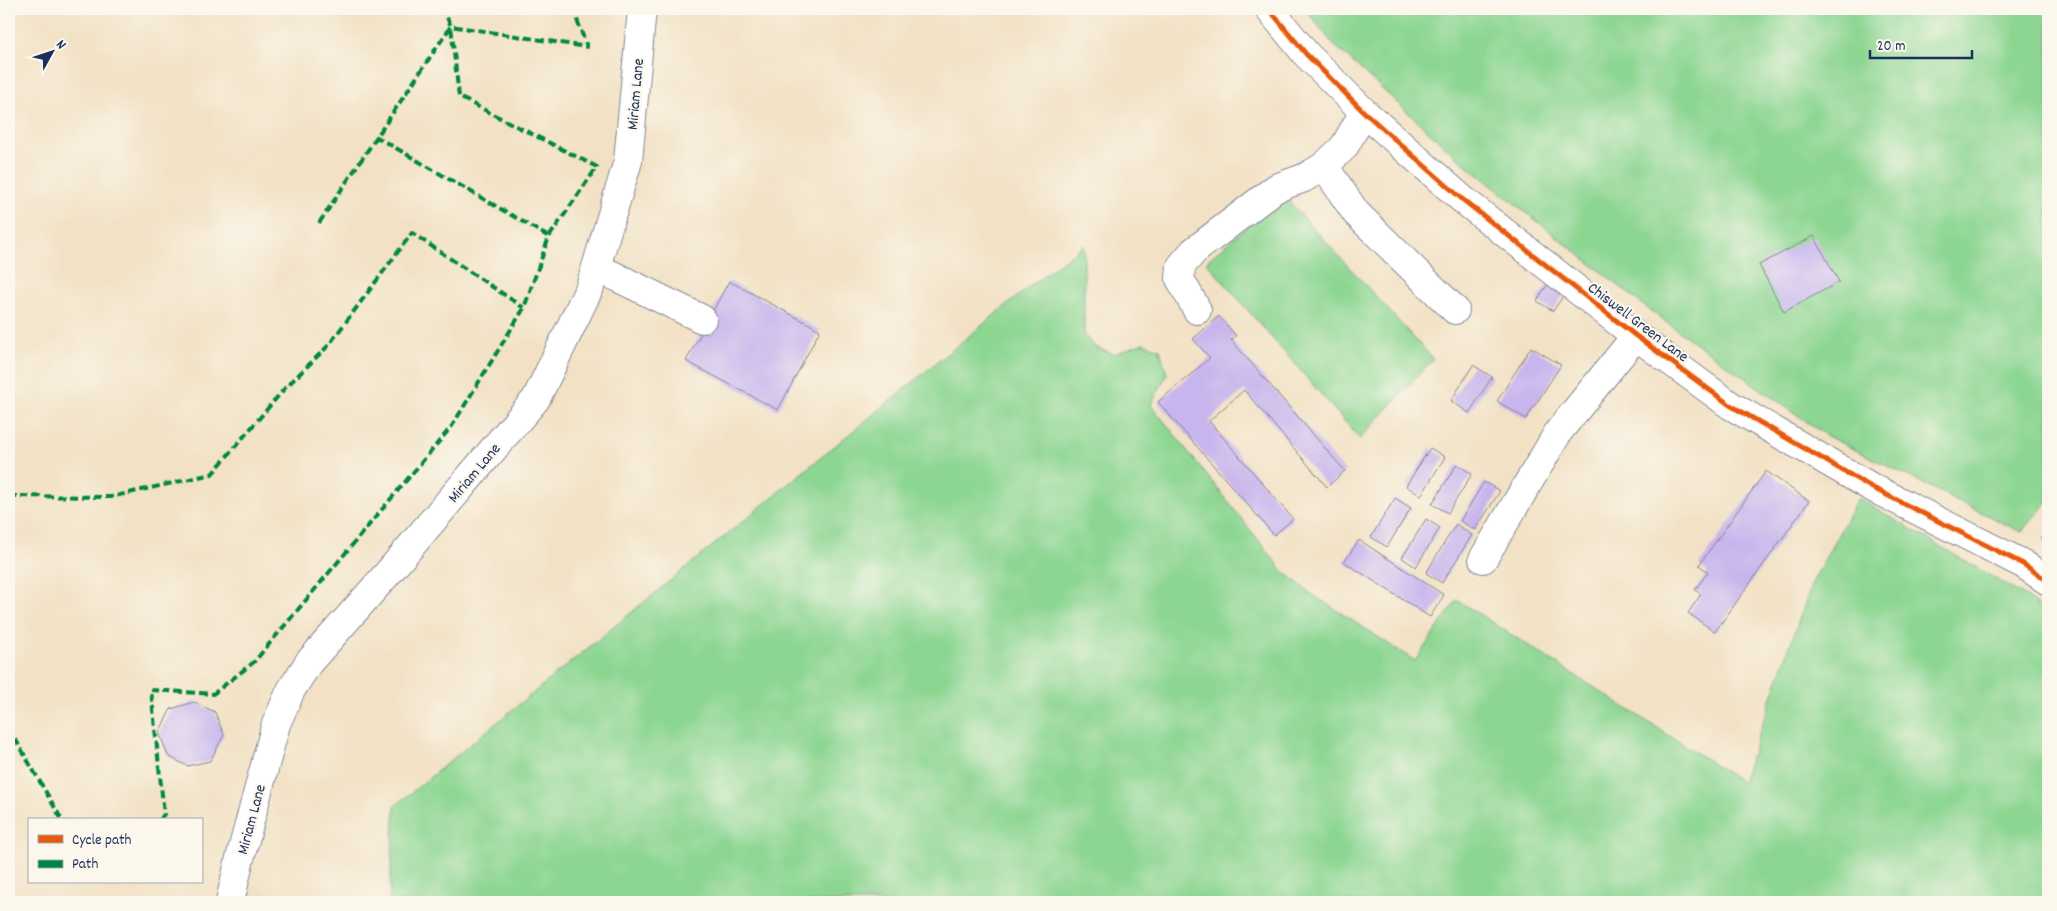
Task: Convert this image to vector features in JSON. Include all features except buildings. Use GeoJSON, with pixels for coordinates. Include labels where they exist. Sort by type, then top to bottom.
{"type":"FeatureCollection","features":[{"type":"Feature","properties":{"kind":"street","name":"Miriam Lane"},"geometry":{"type":"LineString","coordinates":[[230,902],[276,724],[290,690],[309,662],[388,573],[536,399],[590,287],[628,161],[642,9]]}},
{"type":"Feature","properties":{"kind":"street","name":"Chiswell Green Lane"},"geometry":{"type":"LineString","coordinates":[[1269,9],[1306,54],[1364,112],[1462,199],[1636,336],[1730,405],[1870,487],[2023,564],[2048,581]]}},
{"type":"Feature","properties":{"kind":"street"},"geometry":{"type":"LineString","coordinates":[[1197,310],[1180,279],[1182,266],[1194,251],[1276,188],[1304,178],[1324,166],[1344,147],[1364,112]]}},
{"type":"Feature","properties":{"kind":"street"},"geometry":{"type":"LineString","coordinates":[[1324,166],[1356,212],[1455,310]]}},
{"type":"Feature","properties":{"kind":"street"},"geometry":{"type":"LineString","coordinates":[[596,267],[702,318]]}},
{"type":"Feature","properties":{"kind":"street"},"geometry":{"type":"LineString","coordinates":[[1483,559],[1559,431],[1636,336]]}},
{"type":"Feature","properties":{"kind":"green space"},"geometry":{"type":"Polygon","coordinates":[[[1305,9],[2048,9],[2048,501],[2021,532],[1827,436],[1656,315],[1462,162],[1333,44],[1305,9]]]}},
{"type":"Feature","properties":{"kind":"green space"},"geometry":{"type":"Polygon","coordinates":[[[1283,195],[1433,359],[1360,439],[1206,262],[1283,195]]]}},
{"type":"Feature","properties":{"kind":"green space"},"geometry":{"type":"Polygon","coordinates":[[[1084,245],[1084,334],[1095,347],[1114,354],[1143,343],[1160,349],[1167,374],[1151,405],[1283,571],[1310,593],[1415,661],[1457,600],[1742,782],[1812,583],[1858,498],[2028,598],[2048,614],[2048,902],[389,902],[395,806],[1035,282],[1084,245]]]}},
{"type":"Feature","properties":{"kind":"marked path"},"geometry":{"type":"LineString","coordinates":[[161,818],[164,814],[151,690],[213,694],[254,662],[452,426],[524,308],[549,237],[597,167],[459,97],[451,26],[443,9]]}},
{"type":"Feature","properties":{"kind":"marked path"},"geometry":{"type":"LineString","coordinates":[[319,223],[451,26],[587,47],[573,9]]}},
{"type":"Feature","properties":{"kind":"marked path"},"geometry":{"type":"LineString","coordinates":[[375,136],[549,237]]}},
{"type":"Feature","properties":{"kind":"marked path"},"geometry":{"type":"LineString","coordinates":[[9,496],[111,497],[212,474],[285,388],[328,346],[412,233],[524,308]]}},
{"type":"Feature","properties":{"kind":"marked path"},"geometry":{"type":"LineString","coordinates":[[9,728],[61,818]]}},
{"type":"Feature","properties":{"kind":"cycle path"},"geometry":{"type":"LineString","coordinates":[[1269,9],[1306,54],[1364,112],[1462,199],[1636,336],[1730,405],[1871,487],[2023,564],[2048,581]]}}]}
